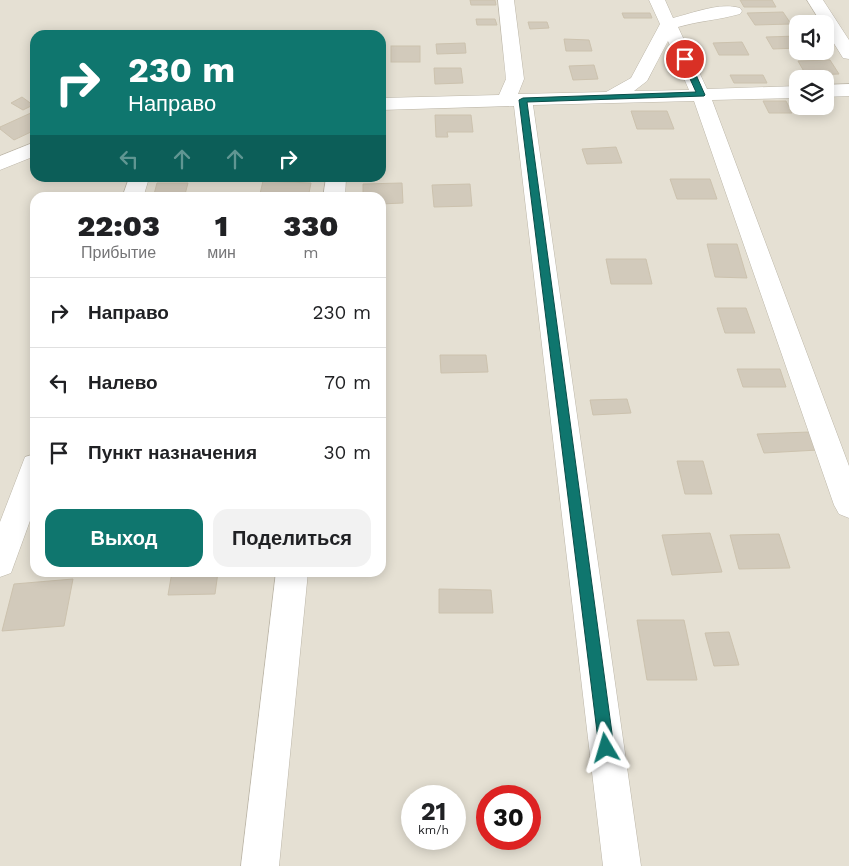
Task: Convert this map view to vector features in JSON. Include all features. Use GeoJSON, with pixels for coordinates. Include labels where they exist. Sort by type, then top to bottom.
{"type":"FeatureCollection","features":[{"type":"Feature","properties":{"kind":"street"},"geometry":{"type":"LineString","coordinates":[[506,0],[515,79],[515,100],[622,866]]}},
{"type":"Feature","properties":{"kind":"street"},"geometry":{"type":"LineString","coordinates":[[657,0],[701,95],[849,504]]}},
{"type":"Feature","properties":{"kind":"street"},"geometry":{"type":"LineString","coordinates":[[815,0],[849,54]]}},
{"type":"Feature","properties":{"kind":"street"},"geometry":{"type":"LineString","coordinates":[[611,97],[638,81],[668,24],[703,15],[734,11]]}},
{"type":"Feature","properties":{"kind":"street"},"geometry":{"type":"LineString","coordinates":[[834,91],[849,90]]}},
{"type":"Feature","properties":{"kind":"street"},"geometry":{"type":"LineString","coordinates":[[386,104],[789,92]]}},
{"type":"Feature","properties":{"kind":"street"},"geometry":{"type":"LineString","coordinates":[[0,164],[30,150]]}},
{"type":"Feature","properties":{"kind":"street"},"geometry":{"type":"LineString","coordinates":[[0,563],[30,480]]}},
{"type":"Feature","properties":{"kind":"street"},"geometry":{"type":"LineString","coordinates":[[260,866],[291,577]]}},
{"type":"Feature","properties":{"kind":"shaded area"},"geometry":{"type":"Polygon","coordinates":[[[0,0],[849,0],[849,866],[0,866],[0,0]]]}},
{"type":"Feature","properties":{"kind":"building"},"geometry":{"type":"Polygon","coordinates":[[[470,0],[495,0],[496,5],[471,5],[470,0]]]}},
{"type":"Feature","properties":{"kind":"building"},"geometry":{"type":"Polygon","coordinates":[[[740,0],[772,0],[776,7],[744,7],[740,0]]]}},
{"type":"Feature","properties":{"kind":"building"},"geometry":{"type":"Polygon","coordinates":[[[783,12],[789,24],[755,25],[747,13],[783,12]]]}},
{"type":"Feature","properties":{"kind":"building"},"geometry":{"type":"Polygon","coordinates":[[[622,13],[650,13],[652,18],[624,18],[622,13]]]}},
{"type":"Feature","properties":{"kind":"building"},"geometry":{"type":"Polygon","coordinates":[[[476,19],[495,19],[497,25],[477,25],[476,19]]]}},
{"type":"Feature","properties":{"kind":"building"},"geometry":{"type":"Polygon","coordinates":[[[528,22],[547,22],[549,28],[530,29],[528,22]]]}},
{"type":"Feature","properties":{"kind":"building"},"geometry":{"type":"Polygon","coordinates":[[[789,36],[789,48],[773,49],[766,37],[789,36]]]}},
{"type":"Feature","properties":{"kind":"building"},"geometry":{"type":"Polygon","coordinates":[[[564,39],[589,40],[592,51],[566,51],[564,39]]]}},
{"type":"Feature","properties":{"kind":"building"},"geometry":{"type":"Polygon","coordinates":[[[742,42],[749,55],[719,55],[713,43],[742,42]]]}},
{"type":"Feature","properties":{"kind":"building"},"geometry":{"type":"Polygon","coordinates":[[[465,43],[466,53],[437,54],[436,44],[465,43]]]}},
{"type":"Feature","properties":{"kind":"building"},"geometry":{"type":"Polygon","coordinates":[[[391,46],[420,46],[420,62],[391,62],[391,46]]]}},
{"type":"Feature","properties":{"kind":"building"},"geometry":{"type":"Polygon","coordinates":[[[830,60],[839,74],[834,74],[834,70],[803,70],[798,61],[830,60]]]}},
{"type":"Feature","properties":{"kind":"building"},"geometry":{"type":"Polygon","coordinates":[[[594,65],[598,79],[573,80],[569,66],[594,65]]]}},
{"type":"Feature","properties":{"kind":"building"},"geometry":{"type":"Polygon","coordinates":[[[434,68],[461,68],[463,83],[435,84],[434,68]]]}},
{"type":"Feature","properties":{"kind":"building"},"geometry":{"type":"Polygon","coordinates":[[[730,75],[763,75],[767,83],[734,83],[730,75]]]}},
{"type":"Feature","properties":{"kind":"building"},"geometry":{"type":"Polygon","coordinates":[[[22,97],[30,103],[30,106],[23,110],[11,103],[22,97]]]}},
{"type":"Feature","properties":{"kind":"building"},"geometry":{"type":"Polygon","coordinates":[[[763,101],[786,101],[789,107],[789,113],[769,113],[763,101]]]}},
{"type":"Feature","properties":{"kind":"building"},"geometry":{"type":"Polygon","coordinates":[[[631,111],[667,111],[674,129],[637,129],[631,111]]]}},
{"type":"Feature","properties":{"kind":"building"},"geometry":{"type":"Polygon","coordinates":[[[30,113],[30,132],[14,140],[0,127],[30,113]]]}},
{"type":"Feature","properties":{"kind":"building"},"geometry":{"type":"Polygon","coordinates":[[[435,115],[471,115],[473,132],[447,132],[448,137],[436,137],[435,115]]]}},
{"type":"Feature","properties":{"kind":"building"},"geometry":{"type":"Polygon","coordinates":[[[616,147],[622,163],[587,164],[582,149],[616,147]]]}},
{"type":"Feature","properties":{"kind":"building"},"geometry":{"type":"Polygon","coordinates":[[[670,179],[710,179],[717,199],[677,199],[670,179]]]}},
{"type":"Feature","properties":{"kind":"building"},"geometry":{"type":"Polygon","coordinates":[[[263,182],[311,183],[309,192],[260,192],[263,182]]]}},
{"type":"Feature","properties":{"kind":"building"},"geometry":{"type":"Polygon","coordinates":[[[157,183],[188,183],[186,192],[155,192],[157,183]]]}},
{"type":"Feature","properties":{"kind":"building"},"geometry":{"type":"Polygon","coordinates":[[[402,183],[403,203],[386,204],[386,192],[363,192],[363,184],[402,183]]]}},
{"type":"Feature","properties":{"kind":"building"},"geometry":{"type":"Polygon","coordinates":[[[470,184],[472,206],[434,207],[432,185],[470,184]]]}},
{"type":"Feature","properties":{"kind":"building"},"geometry":{"type":"Polygon","coordinates":[[[707,244],[737,244],[747,278],[715,277],[707,244]]]}},
{"type":"Feature","properties":{"kind":"building"},"geometry":{"type":"Polygon","coordinates":[[[606,259],[646,259],[652,284],[611,284],[606,259]]]}},
{"type":"Feature","properties":{"kind":"building"},"geometry":{"type":"Polygon","coordinates":[[[717,308],[746,308],[755,333],[725,333],[717,308]]]}},
{"type":"Feature","properties":{"kind":"building"},"geometry":{"type":"Polygon","coordinates":[[[440,355],[486,355],[488,372],[441,373],[440,355]]]}},
{"type":"Feature","properties":{"kind":"building"},"geometry":{"type":"Polygon","coordinates":[[[737,369],[780,369],[786,387],[743,387],[737,369]]]}},
{"type":"Feature","properties":{"kind":"building"},"geometry":{"type":"Polygon","coordinates":[[[627,399],[631,413],[593,415],[590,400],[627,399]]]}},
{"type":"Feature","properties":{"kind":"building"},"geometry":{"type":"Polygon","coordinates":[[[809,432],[818,450],[764,453],[757,434],[809,432]]]}},
{"type":"Feature","properties":{"kind":"building"},"geometry":{"type":"Polygon","coordinates":[[[677,461],[703,461],[712,494],[685,494],[677,461]]]}},
{"type":"Feature","properties":{"kind":"building"},"geometry":{"type":"Polygon","coordinates":[[[710,533],[722,572],[672,575],[662,535],[710,533]]]}},
{"type":"Feature","properties":{"kind":"building"},"geometry":{"type":"Polygon","coordinates":[[[779,534],[790,568],[739,569],[730,535],[779,534]]]}},
{"type":"Feature","properties":{"kind":"building"},"geometry":{"type":"Polygon","coordinates":[[[171,577],[217,577],[215,594],[168,595],[171,577]]]}},
{"type":"Feature","properties":{"kind":"building"},"geometry":{"type":"Polygon","coordinates":[[[73,579],[64,626],[2,631],[14,584],[73,579]]]}},
{"type":"Feature","properties":{"kind":"building"},"geometry":{"type":"Polygon","coordinates":[[[439,589],[491,590],[493,613],[439,613],[439,589]]]}},
{"type":"Feature","properties":{"kind":"building"},"geometry":{"type":"Polygon","coordinates":[[[637,620],[684,620],[697,680],[647,680],[637,620]]]}},
{"type":"Feature","properties":{"kind":"building"},"geometry":{"type":"Polygon","coordinates":[[[729,632],[739,665],[714,666],[705,633],[729,632]]]}},
{"type":"Feature","properties":{"kind":"route"},"geometry":{"type":"LineString","coordinates":[[606,748],[523,100],[701,95],[685,59]]}}]}
